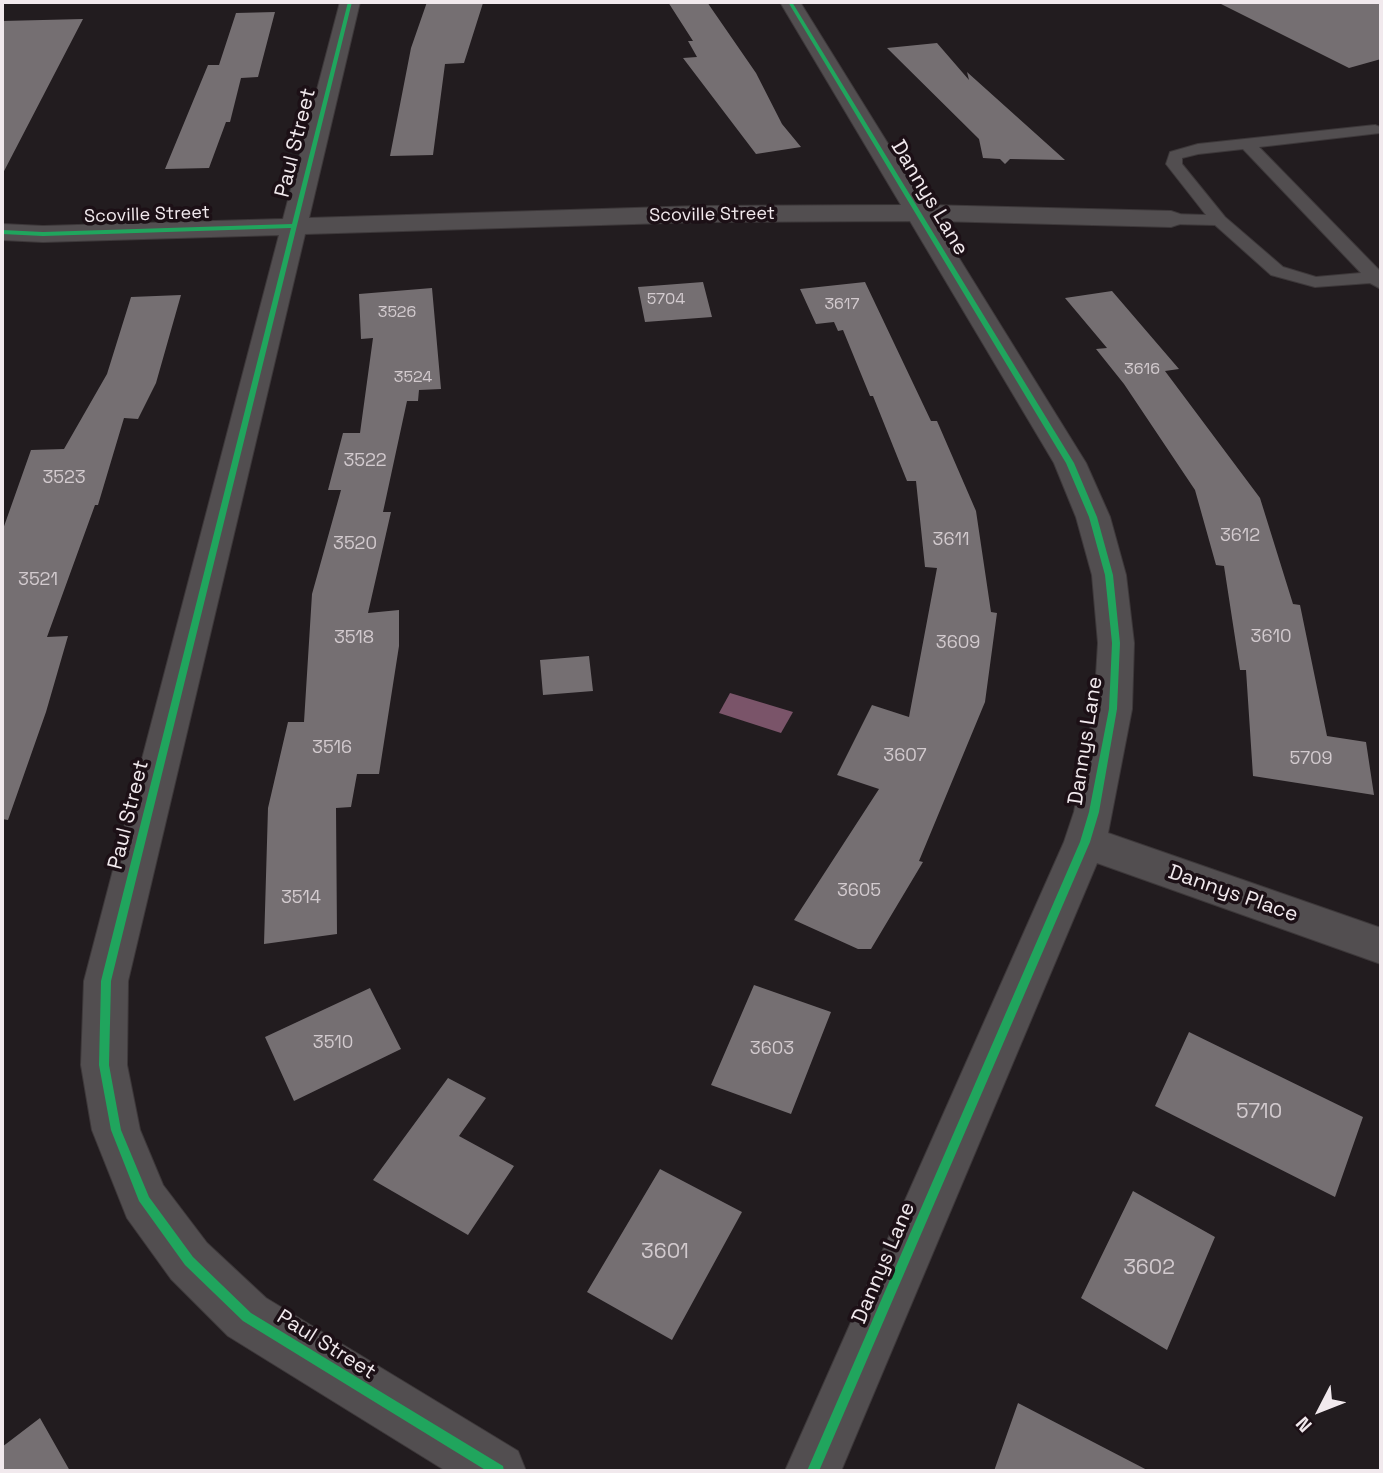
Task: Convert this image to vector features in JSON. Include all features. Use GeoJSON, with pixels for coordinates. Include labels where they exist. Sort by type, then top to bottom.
{"type":"FeatureCollection","features":[{"type":"Feature","properties":{"kind":"street","name":"Paul Street"},"geometry":{"type":"LineString","coordinates":[[350,2],[106,981],[104,1065],[116,1130],[145,1201],[189,1261],[247,1317],[498,1471]]}},
{"type":"Feature","properties":{"kind":"street","name":"Dannys Lane"},"geometry":{"type":"LineString","coordinates":[[790,2],[1070,463],[1093,517],[1109,575],[1116,643],[1113,709],[1094,812],[1085,842],[813,1471]]}},
{"type":"Feature","properties":{"kind":"street","name":"Scoville Street"},"geometry":{"type":"LineString","coordinates":[[2,232],[43,234],[699,214],[918,213],[1171,219]]}},
{"type":"Feature","properties":{"kind":"street","name":"Dannys Place"},"geometry":{"type":"LineString","coordinates":[[1085,842],[1381,946]]}},
{"type":"Feature","properties":{"kind":"lane"},"geometry":{"type":"LineString","coordinates":[[1375,130],[1175,155],[1174,164],[1219,220],[1277,271],[1315,282],[1379,280]]}},
{"type":"Feature","properties":{"kind":"lane"},"geometry":{"type":"LineString","coordinates":[[1248,145],[1379,280]]}},
{"type":"Feature","properties":{"kind":"lane"},"geometry":{"type":"LineString","coordinates":[[1171,219],[1219,220]]}},
{"type":"Feature","properties":{"kind":"shaded area"},"geometry":{"type":"Polygon","coordinates":[[[730,693],[793,712],[781,733],[719,713],[730,693]]]}},
{"type":"Feature","properties":{"kind":"building"},"geometry":{"type":"Polygon","coordinates":[[[427,2],[483,3],[464,63],[445,64],[433,155],[390,156],[411,48],[427,2]]]}},
{"type":"Feature","properties":{"kind":"building"},"geometry":{"type":"Polygon","coordinates":[[[668,2],[707,2],[756,73],[782,124],[801,147],[756,154],[683,58],[697,57],[688,41],[693,41],[668,2]]]}},
{"type":"Feature","properties":{"kind":"building"},"geometry":{"type":"Polygon","coordinates":[[[1217,2],[1381,2],[1381,59],[1349,68],[1217,2]]]}},
{"type":"Feature","properties":{"kind":"building"},"geometry":{"type":"Polygon","coordinates":[[[275,12],[258,77],[241,78],[230,122],[226,122],[209,168],[165,169],[208,65],[219,65],[236,13],[275,12]]]}},
{"type":"Feature","properties":{"kind":"building"},"geometry":{"type":"Polygon","coordinates":[[[83,19],[2,175],[2,21],[83,19]]]}},
{"type":"Feature","properties":{"kind":"building"},"geometry":{"type":"Polygon","coordinates":[[[937,43],[969,80],[967,72],[1065,160],[1010,159],[1005,164],[1000,159],[983,158],[979,139],[887,48],[937,43]]]}},
{"type":"Feature","properties":{"kind":"building"},"geometry":{"type":"Polygon","coordinates":[[[703,282],[712,317],[645,322],[638,287],[703,282]]]}},
{"type":"Feature","properties":{"kind":"building"},"geometry":{"type":"Polygon","coordinates":[[[865,282],[931,421],[937,421],[976,511],[991,612],[997,613],[985,702],[919,861],[923,862],[871,949],[858,949],[794,920],[879,789],[837,775],[872,705],[909,717],[937,568],[925,567],[916,481],[907,481],[843,330],[838,331],[834,322],[816,324],[800,289],[865,282]]]}},
{"type":"Feature","properties":{"kind":"building"},"geometry":{"type":"Polygon","coordinates":[[[432,288],[441,389],[419,390],[418,401],[407,401],[383,512],[391,512],[368,613],[399,610],[399,646],[379,774],[357,774],[351,807],[336,808],[337,934],[264,944],[268,808],[288,722],[304,722],[312,594],[341,490],[328,490],[343,433],[360,433],[373,338],[361,339],[359,294],[432,288]]]}},
{"type":"Feature","properties":{"kind":"building"},"geometry":{"type":"Polygon","coordinates":[[[1112,291],[1179,369],[1165,371],[1260,498],[1293,604],[1300,605],[1327,736],[1366,742],[1374,795],[1253,776],[1246,670],[1240,670],[1224,566],[1216,565],[1195,490],[1124,384],[1096,349],[1107,348],[1065,298],[1112,291]]]}},
{"type":"Feature","properties":{"kind":"building"},"geometry":{"type":"Polygon","coordinates":[[[181,295],[156,383],[138,419],[124,418],[98,505],[95,505],[47,637],[68,636],[46,712],[8,820],[2,819],[2,532],[31,450],[64,449],[107,374],[131,297],[181,295]]]}},
{"type":"Feature","properties":{"kind":"building"},"geometry":{"type":"Polygon","coordinates":[[[589,656],[593,691],[543,695],[540,660],[589,656]]]}},
{"type":"Feature","properties":{"kind":"building"},"geometry":{"type":"Polygon","coordinates":[[[754,985],[831,1012],[791,1114],[711,1085],[754,985]]]}},
{"type":"Feature","properties":{"kind":"building"},"geometry":{"type":"Polygon","coordinates":[[[370,988],[401,1049],[294,1101],[265,1037],[370,988]]]}},
{"type":"Feature","properties":{"kind":"building"},"geometry":{"type":"Polygon","coordinates":[[[1189,1032],[1363,1117],[1335,1197],[1155,1106],[1189,1032]]]}},
{"type":"Feature","properties":{"kind":"building"},"geometry":{"type":"Polygon","coordinates":[[[448,1078],[486,1098],[459,1136],[514,1166],[468,1235],[373,1180],[448,1078]]]}},
{"type":"Feature","properties":{"kind":"building"},"geometry":{"type":"Polygon","coordinates":[[[660,1169],[742,1212],[672,1340],[587,1292],[660,1169]]]}},
{"type":"Feature","properties":{"kind":"building"},"geometry":{"type":"Polygon","coordinates":[[[1133,1191],[1215,1237],[1167,1350],[1081,1298],[1133,1191]]]}},
{"type":"Feature","properties":{"kind":"building"},"geometry":{"type":"Polygon","coordinates":[[[1018,1403],[1149,1471],[994,1471],[1018,1403]]]}},
{"type":"Feature","properties":{"kind":"building"},"geometry":{"type":"Polygon","coordinates":[[[40,1418],[70,1471],[2,1471],[2,1447],[40,1418]]]}},
{"type":"Feature","properties":{"kind":"cycle path"},"geometry":{"type":"LineString","coordinates":[[350,2],[106,981],[104,1065],[116,1130],[145,1201],[189,1261],[247,1317],[498,1471]]}},
{"type":"Feature","properties":{"kind":"cycle path"},"geometry":{"type":"LineString","coordinates":[[790,2],[1070,463],[1093,517],[1109,575],[1116,643],[1113,709],[1094,812],[1085,842],[813,1471]]}},
{"type":"Feature","properties":{"kind":"cycle path"},"geometry":{"type":"LineString","coordinates":[[2,232],[43,234],[293,226]]}}]}
